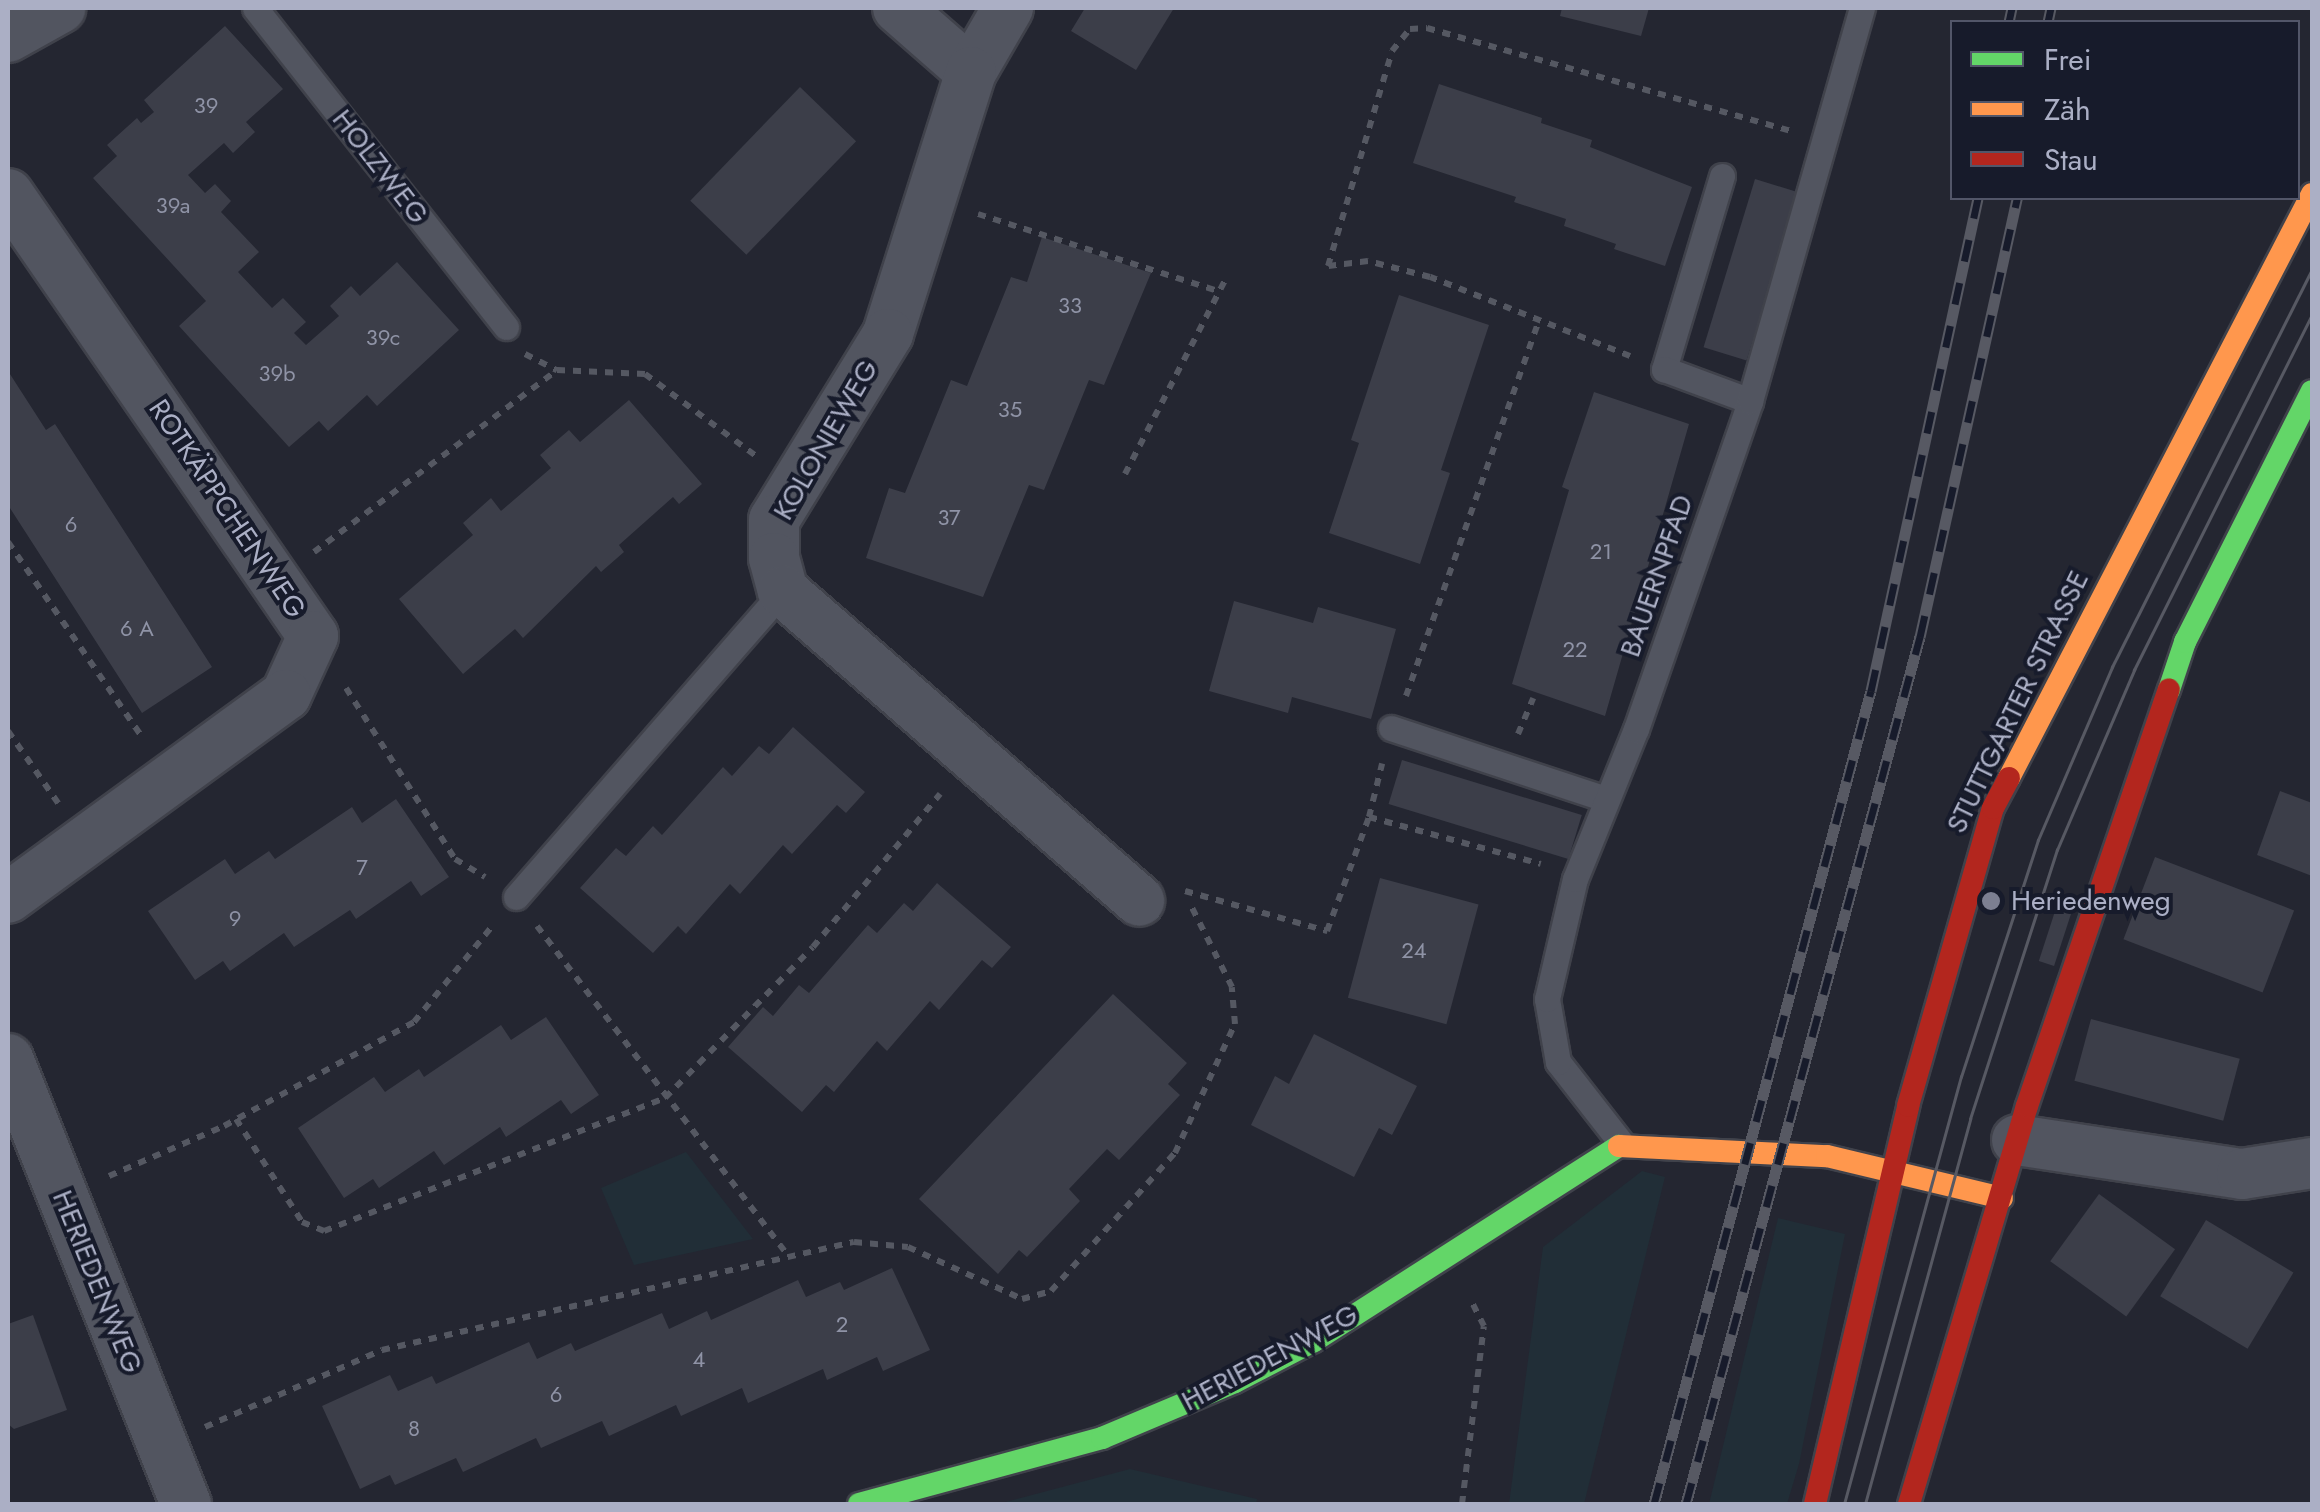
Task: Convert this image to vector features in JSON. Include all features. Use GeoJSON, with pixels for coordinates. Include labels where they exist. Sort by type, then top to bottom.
{"type":"FeatureCollection","features":[{"type":"Feature","properties":{"kind":"main road","name":"STUTTGARTER STRASSE"},"geometry":{"type":"LineString","coordinates":[[1814,1504],[1946,960],[1993,808],[2312,194]]}},
{"type":"Feature","properties":{"kind":"main road"},"geometry":{"type":"LineString","coordinates":[[1909,1504],[2018,1140],[2184,642],[2312,390]]}},
{"type":"Feature","properties":{"kind":"main road"},"geometry":{"type":"LineString","coordinates":[[1622,1144],[1827,1156],[2002,1198]]}},
{"type":"Feature","properties":{"kind":"main road","name":"HERIEDENWEG"},"geometry":{"type":"LineString","coordinates":[[859,1504],[1102,1438],[1235,1382],[1314,1341],[1622,1144]]}},
{"type":"Feature","properties":{"kind":"street"},"geometry":{"type":"LineString","coordinates":[[8,38],[60,8]]}},
{"type":"Feature","properties":{"kind":"street"},"geometry":{"type":"LineString","coordinates":[[898,8],[971,72]]}},
{"type":"Feature","properties":{"kind":"street","name":"KOLONIEWEG"},"geometry":{"type":"LineString","coordinates":[[783,591],[774,558],[774,520],[888,334],[935,200],[971,72],[1008,8]]}},
{"type":"Feature","properties":{"kind":"street","name":"ROTKÄPPCHENWEG"},"geometry":{"type":"LineString","coordinates":[[8,194],[279,578],[313,636],[286,695],[8,898]]}},
{"type":"Feature","properties":{"kind":"street"},"geometry":{"type":"LineString","coordinates":[[783,591],[972,756],[1162,896]]}},
{"type":"Feature","properties":{"kind":"street","name":"HERIEDENWEG"},"geometry":{"type":"LineString","coordinates":[[8,1059],[186,1504]]}},
{"type":"Feature","properties":{"kind":"street"},"geometry":{"type":"LineString","coordinates":[[2018,1140],[2242,1174],[2312,1163]]}},
{"type":"Feature","properties":{"kind":"lane","name":"HOLZWEG"},"geometry":{"type":"LineString","coordinates":[[254,8],[506,327]]}},
{"type":"Feature","properties":{"kind":"lane","name":"BAUERNPFAD"},"geometry":{"type":"LineString","coordinates":[[1622,1144],[1558,1062],[1547,998],[1576,879],[1750,401],[1862,8]]}},
{"type":"Feature","properties":{"kind":"lane"},"geometry":{"type":"LineString","coordinates":[[1722,176],[1664,369],[1750,401]]}},
{"type":"Feature","properties":{"kind":"lane"},"geometry":{"type":"LineString","coordinates":[[516,897],[783,591]]}},
{"type":"Feature","properties":{"kind":"lane"},"geometry":{"type":"LineString","coordinates":[[1391,728],[1606,799]]}},
{"type":"Feature","properties":{"kind":"path"},"geometry":{"type":"LineString","coordinates":[[1588,340],[1414,273],[1368,261],[1328,266],[1392,51],[1410,29],[1427,28],[1824,142]]}},
{"type":"Feature","properties":{"kind":"path"},"geometry":{"type":"LineString","coordinates":[[935,200],[1215,290]]}},
{"type":"Feature","properties":{"kind":"path"},"geometry":{"type":"LineString","coordinates":[[1126,474],[1215,290],[1227,276]]}},
{"type":"Feature","properties":{"kind":"path"},"geometry":{"type":"LineString","coordinates":[[1162,896],[1327,931],[1369,817],[1391,728],[1420,668],[1540,320]]}},
{"type":"Feature","properties":{"kind":"path"},"geometry":{"type":"LineString","coordinates":[[506,327],[531,362],[557,370],[645,374],[796,485]]}},
{"type":"Feature","properties":{"kind":"path"},"geometry":{"type":"LineString","coordinates":[[279,578],[557,370]]}},
{"type":"Feature","properties":{"kind":"path"},"geometry":{"type":"LineString","coordinates":[[8,542],[170,780]]}},
{"type":"Feature","properties":{"kind":"path"},"geometry":{"type":"LineString","coordinates":[[313,636],[455,858],[516,897],[788,1255]]}},
{"type":"Feature","properties":{"kind":"path"},"geometry":{"type":"LineString","coordinates":[[8,731],[84,841]]}},
{"type":"Feature","properties":{"kind":"path"},"geometry":{"type":"LineString","coordinates":[[236,1119],[302,1222],[324,1231],[666,1098],[813,946],[972,756]]}},
{"type":"Feature","properties":{"kind":"path"},"geometry":{"type":"LineString","coordinates":[[1369,817],[1540,864]]}},
{"type":"Feature","properties":{"kind":"path"},"geometry":{"type":"LineString","coordinates":[[162,1445],[382,1350],[854,1242],[908,1247],[996,1292],[1022,1298],[1051,1291],[1175,1153],[1235,1024],[1232,987],[1162,896]]}},
{"type":"Feature","properties":{"kind":"path"},"geometry":{"type":"LineString","coordinates":[[63,1197],[236,1119],[414,1022],[516,897]]}},
{"type":"Feature","properties":{"kind":"path"},"geometry":{"type":"LineString","coordinates":[[1448,1254],[1484,1326],[1462,1504]]}},
{"type":"Feature","properties":{"kind":"shaded area"},"geometry":{"type":"Polygon","coordinates":[[[686,1152],[753,1239],[634,1265],[601,1188],[686,1152]]]}},
{"type":"Feature","properties":{"kind":"shaded area"},"geometry":{"type":"Polygon","coordinates":[[[1642,1171],[1665,1177],[1584,1504],[1509,1504],[1543,1247],[1642,1171]]]}},
{"type":"Feature","properties":{"kind":"shaded area"},"geometry":{"type":"Polygon","coordinates":[[[1778,1218],[1845,1234],[1799,1464],[1787,1504],[1709,1504],[1778,1218]]]}},
{"type":"Feature","properties":{"kind":"shaded area"},"geometry":{"type":"Polygon","coordinates":[[[1130,1469],[1257,1499],[1256,1504],[998,1504],[1130,1469]]]}},
{"type":"Feature","properties":{"kind":"building"},"geometry":{"type":"Polygon","coordinates":[[[1085,8],[1174,8],[1136,70],[1071,31],[1085,8]]]}},
{"type":"Feature","properties":{"kind":"building"},"geometry":{"type":"Polygon","coordinates":[[[1562,8],[1649,8],[1641,36],[1560,16],[1562,8]]]}},
{"type":"Feature","properties":{"kind":"building"},"geometry":{"type":"Polygon","coordinates":[[[225,26],[283,89],[246,122],[255,132],[233,153],[224,143],[188,175],[205,193],[215,184],[231,201],[221,212],[259,252],[238,272],[272,308],[283,298],[306,322],[294,333],[306,345],[339,316],[330,306],[351,286],[360,296],[397,262],[459,330],[377,406],[367,395],[328,431],[319,421],[289,447],[179,326],[206,301],[93,178],[117,156],[107,145],[137,118],[141,123],[154,112],[144,100],[225,26]]]}},
{"type":"Feature","properties":{"kind":"building"},"geometry":{"type":"Polygon","coordinates":[[[1439,84],[1542,118],[1541,123],[1592,140],[1590,147],[1692,187],[1665,266],[1564,226],[1566,219],[1514,202],[1516,197],[1413,163],[1439,84]]]}},
{"type":"Feature","properties":{"kind":"building"},"geometry":{"type":"Polygon","coordinates":[[[800,87],[856,141],[746,255],[690,201],[800,87]]]}},
{"type":"Feature","properties":{"kind":"building"},"geometry":{"type":"Polygon","coordinates":[[[1755,179],[1798,192],[1747,360],[1704,347],[1755,179]]]}},
{"type":"Feature","properties":{"kind":"building"},"geometry":{"type":"Polygon","coordinates":[[[1042,237],[1151,273],[1104,385],[1089,380],[1044,490],[1029,485],[983,597],[866,558],[889,488],[905,493],[951,380],[967,386],[1011,277],[1027,282],[1042,237]]]}},
{"type":"Feature","properties":{"kind":"building"},"geometry":{"type":"Polygon","coordinates":[[[1399,295],[1489,325],[1441,470],[1450,473],[1420,564],[1329,533],[1359,443],[1351,440],[1399,295]]]}},
{"type":"Feature","properties":{"kind":"building"},"geometry":{"type":"Polygon","coordinates":[[[8,371],[46,430],[55,424],[212,667],[142,713],[8,505],[8,371]]]}},
{"type":"Feature","properties":{"kind":"building"},"geometry":{"type":"Polygon","coordinates":[[[1594,392],[1689,424],[1605,716],[1512,684],[1569,490],[1562,487],[1594,392]]]}},
{"type":"Feature","properties":{"kind":"building"},"geometry":{"type":"Polygon","coordinates":[[[629,400],[702,484],[679,504],[673,497],[619,545],[624,552],[601,572],[596,566],[523,638],[515,629],[463,674],[399,599],[473,535],[463,523],[491,498],[501,511],[551,468],[540,455],[569,430],[580,442],[629,400]]]}},
{"type":"Feature","properties":{"kind":"building"},"geometry":{"type":"Polygon","coordinates":[[[1234,601],[1313,623],[1318,607],[1396,629],[1371,719],[1292,697],[1288,713],[1209,691],[1234,601]]]}},
{"type":"Feature","properties":{"kind":"building"},"geometry":{"type":"Polygon","coordinates":[[[793,727],[865,792],[846,813],[837,805],[792,854],[783,845],[740,894],[730,884],[686,934],[678,926],[653,953],[580,888],[616,848],[626,856],[653,826],[662,835],[723,767],[732,776],[759,746],[769,754],[793,727]]]}},
{"type":"Feature","properties":{"kind":"building"},"geometry":{"type":"Polygon","coordinates":[[[1402,760],[1582,815],[1568,859],[1389,804],[1402,760]]]}},
{"type":"Feature","properties":{"kind":"building"},"geometry":{"type":"Polygon","coordinates":[[[2280,791],[2312,803],[2312,876],[2257,855],[2280,791]]]}},
{"type":"Feature","properties":{"kind":"building"},"geometry":{"type":"Polygon","coordinates":[[[396,799],[449,877],[421,896],[411,881],[356,919],[350,910],[294,947],[284,933],[230,971],[223,961],[195,980],[148,911],[225,859],[235,874],[269,851],[275,859],[352,807],[362,823],[396,799]]]}},
{"type":"Feature","properties":{"kind":"building"},"geometry":{"type":"Polygon","coordinates":[[[2155,857],[2294,910],[2263,993],[2123,939],[2155,857]]]}},
{"type":"Feature","properties":{"kind":"building"},"geometry":{"type":"Polygon","coordinates":[[[1380,878],[1479,904],[1446,1024],[1348,998],[1380,878]]]}},
{"type":"Feature","properties":{"kind":"building"},"geometry":{"type":"Polygon","coordinates":[[[937,883],[1011,947],[992,968],[982,960],[939,1010],[930,1001],[887,1051],[877,1041],[834,1092],[826,1085],[802,1112],[728,1047],[763,1007],[773,1016],[799,985],[809,993],[868,925],[877,933],[904,903],[913,911],[937,883]]]}},
{"type":"Feature","properties":{"kind":"building"},"geometry":{"type":"Polygon","coordinates":[[[2058,902],[2073,907],[2054,966],[2039,961],[2058,902]]]}},
{"type":"Feature","properties":{"kind":"building"},"geometry":{"type":"Polygon","coordinates":[[[1113,994],[1187,1063],[1168,1084],[1180,1095],[1119,1160],[1107,1149],[1069,1189],[1080,1201],[1027,1257],[1019,1250],[998,1274],[919,1199],[1113,994]]]}},
{"type":"Feature","properties":{"kind":"building"},"geometry":{"type":"Polygon","coordinates":[[[546,1017],[599,1095],[571,1114],[561,1100],[506,1137],[500,1127],[444,1165],[434,1151],[379,1188],[373,1179],[344,1198],[298,1128],[374,1077],[385,1092],[419,1069],[424,1077],[501,1025],[511,1040],[546,1017]]]}},
{"type":"Feature","properties":{"kind":"building"},"geometry":{"type":"Polygon","coordinates":[[[2091,1019],[2240,1059],[2223,1121],[2074,1081],[2091,1019]]]}},
{"type":"Feature","properties":{"kind":"building"},"geometry":{"type":"Polygon","coordinates":[[[1314,1034],[1417,1086],[1392,1135],[1379,1128],[1354,1177],[1251,1125],[1275,1076],[1289,1084],[1314,1034]]]}},
{"type":"Feature","properties":{"kind":"building"},"geometry":{"type":"Polygon","coordinates":[[[2099,1194],[2175,1249],[2126,1316],[2050,1261],[2099,1194]]]}},
{"type":"Feature","properties":{"kind":"building"},"geometry":{"type":"Polygon","coordinates":[[[2206,1220],[2293,1273],[2248,1349],[2160,1296],[2206,1220]]]}},
{"type":"Feature","properties":{"kind":"building"},"geometry":{"type":"Polygon","coordinates":[[[892,1268],[930,1350],[883,1371],[877,1357],[827,1380],[823,1369],[748,1403],[742,1388],[681,1416],[676,1405],[609,1436],[602,1421],[541,1448],[536,1438],[463,1472],[456,1458],[395,1485],[390,1475],[360,1489],[322,1406],[390,1375],[398,1391],[432,1376],[436,1384],[529,1342],[537,1359],[571,1343],[575,1351],[662,1313],[669,1329],[707,1311],[711,1320],[798,1280],[806,1297],[840,1282],[844,1290],[892,1268]]]}},
{"type":"Feature","properties":{"kind":"building"},"geometry":{"type":"Polygon","coordinates":[[[33,1315],[67,1410],[14,1429],[8,1424],[8,1324],[33,1315]]]}},
{"type":"Feature","properties":{"kind":"tram line"},"geometry":{"type":"LineString","coordinates":[[1844,1504],[1961,1077],[2038,840],[2112,667],[2312,269]]}},
{"type":"Feature","properties":{"kind":"tram line"},"geometry":{"type":"LineString","coordinates":[[1865,1504],[1970,1119],[2057,850],[2134,670],[2312,314]]}},
{"type":"Feature","properties":{"kind":"railway"},"geometry":{"type":"LineString","coordinates":[[2009,20],[2012,8]]}},
{"type":"Feature","properties":{"kind":"railway"},"geometry":{"type":"LineString","coordinates":[[2048,20],[2051,8]]}},
{"type":"Feature","properties":{"kind":"railway"},"geometry":{"type":"LineString","coordinates":[[1654,1504],[1871,691],[1978,200]]}},
{"type":"Feature","properties":{"kind":"railway"},"geometry":{"type":"LineString","coordinates":[[1686,1504],[1920,637],[2017,200]]}},
{"type":"Feature","properties":{"kind":"traffic: fast"},"geometry":{"type":"LineString","coordinates":[[2169,690],[2185,642],[2312,391]]}},
{"type":"Feature","properties":{"kind":"traffic: fast"},"geometry":{"type":"LineString","coordinates":[[859,1504],[1102,1438],[1235,1382],[1314,1341],[1619,1146]]}},
{"type":"Feature","properties":{"kind":"traffic: slow"},"geometry":{"type":"LineString","coordinates":[[2009,778],[2312,194]]}},
{"type":"Feature","properties":{"kind":"traffic: slow"},"geometry":{"type":"LineString","coordinates":[[1619,1146],[1827,1156],[2002,1198]]}},
{"type":"Feature","properties":{"kind":"traffic: jam"},"geometry":{"type":"LineString","coordinates":[[1909,1504],[2027,1106],[2169,690]]}},
{"type":"Feature","properties":{"kind":"traffic: jam"},"geometry":{"type":"LineString","coordinates":[[1815,1504],[1908,1106],[1993,808],[2009,778]]}},
{"type":"Feature","properties":{"kind":"place","name":"Heriedenweg"},"geometry":{"type":"Point","coordinates":[1991,901]}}]}
